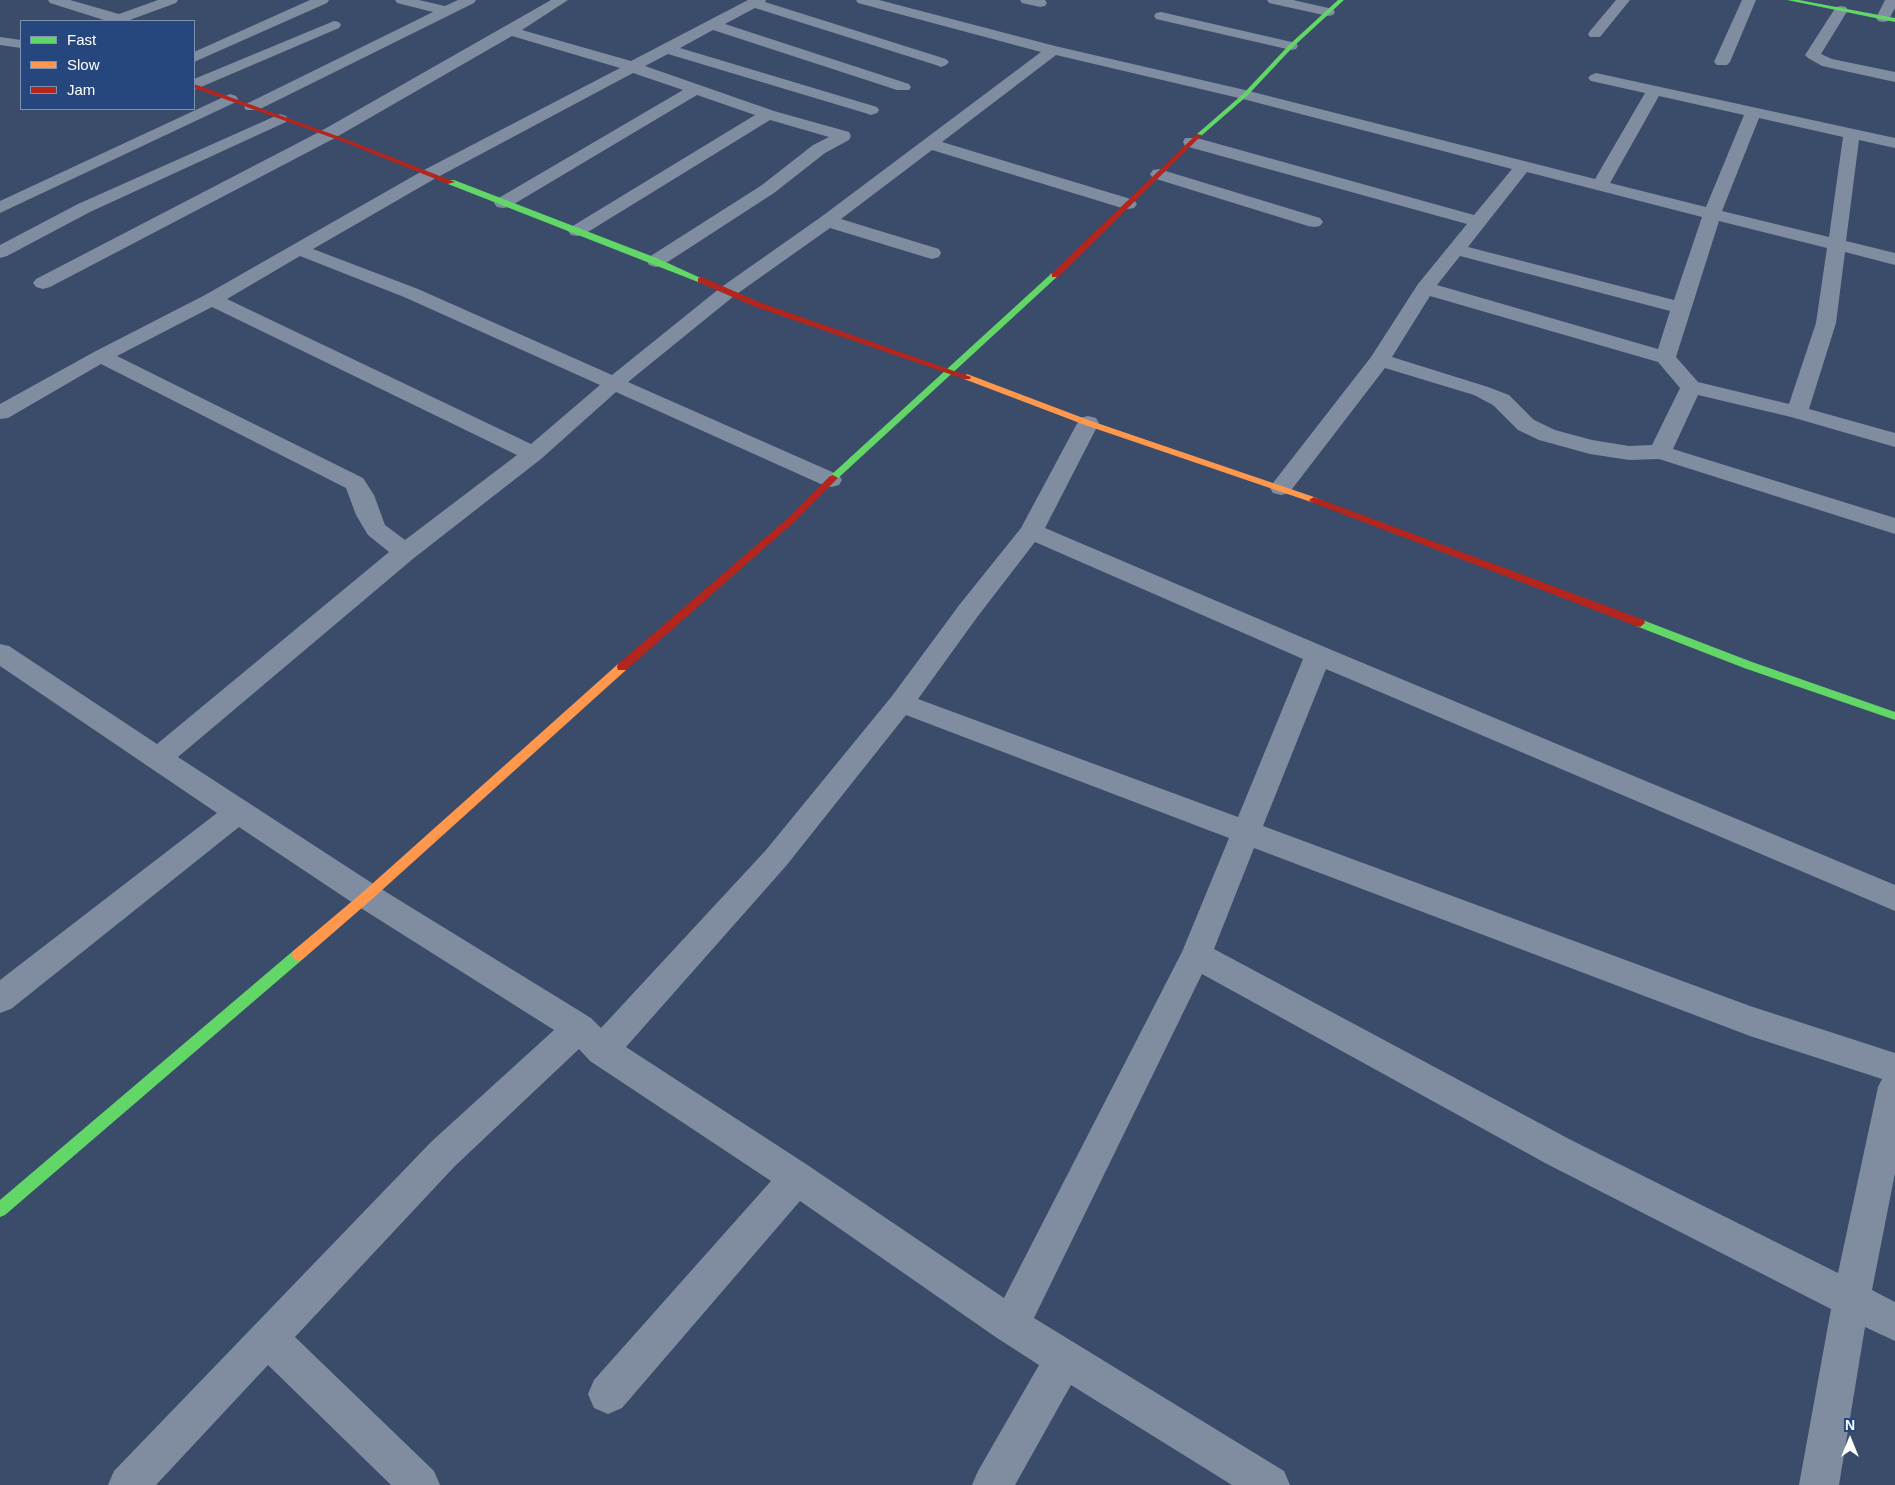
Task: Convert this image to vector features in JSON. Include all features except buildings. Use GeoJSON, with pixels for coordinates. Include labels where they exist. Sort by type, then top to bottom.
{"type":"FeatureCollection","features":[{"type":"Feature","properties":{"kind":"street"},"geometry":{"type":"LineString","coordinates":[[55,0],[117,20],[171,0]]}},
{"type":"Feature","properties":{"kind":"street"},"geometry":{"type":"LineString","coordinates":[[195,58],[322,0]]}},
{"type":"Feature","properties":{"kind":"street"},"geometry":{"type":"LineString","coordinates":[[402,0],[447,11]]}},
{"type":"Feature","properties":{"kind":"street"},"geometry":{"type":"LineString","coordinates":[[252,107],[469,0]]}},
{"type":"Feature","properties":{"kind":"street"},"geometry":{"type":"LineString","coordinates":[[43,283],[327,135],[561,0]]}},
{"type":"Feature","properties":{"kind":"street"},"geometry":{"type":"LineString","coordinates":[[863,0],[1053,50],[1245,95],[1895,259]]}},
{"type":"Feature","properties":{"kind":"street"},"geometry":{"type":"LineString","coordinates":[[1274,0],[1328,12]]}},
{"type":"Feature","properties":{"kind":"street"},"geometry":{"type":"LineString","coordinates":[[0,1210],[367,896],[635,655],[791,520],[831,480],[1039,291],[1191,142],[1245,95],[1291,46],[1342,0]]}},
{"type":"Feature","properties":{"kind":"street"},"geometry":{"type":"LineString","coordinates":[[1595,34],[1623,0]]}},
{"type":"Feature","properties":{"kind":"street"},"geometry":{"type":"LineString","coordinates":[[1722,62],[1749,0]]}},
{"type":"Feature","properties":{"kind":"street"},"geometry":{"type":"LineString","coordinates":[[1790,0],[1889,19],[1892,0]]}},
{"type":"Feature","properties":{"kind":"street"},"geometry":{"type":"LineString","coordinates":[[0,413],[101,356],[212,299],[430,174],[756,1],[941,62]]}},
{"type":"Feature","properties":{"kind":"street"},"geometry":{"type":"LineString","coordinates":[[1840,10],[1813,55],[1827,62],[1895,77]]}},
{"type":"Feature","properties":{"kind":"street"},"geometry":{"type":"LineString","coordinates":[[1161,16],[1291,46]]}},
{"type":"Feature","properties":{"kind":"street"},"geometry":{"type":"LineString","coordinates":[[195,86],[334,25]]}},
{"type":"Feature","properties":{"kind":"street"},"geometry":{"type":"LineString","coordinates":[[713,25],[903,87]]}},
{"type":"Feature","properties":{"kind":"street"},"geometry":{"type":"LineString","coordinates":[[510,31],[631,67],[768,114],[843,136],[819,150],[768,189],[656,261]]}},
{"type":"Feature","properties":{"kind":"street"},"geometry":{"type":"LineString","coordinates":[[0,41],[20,44]]}},
{"type":"Feature","properties":{"kind":"street"},"geometry":{"type":"LineString","coordinates":[[668,49],[871,110]]}},
{"type":"Feature","properties":{"kind":"street"},"geometry":{"type":"LineString","coordinates":[[157,759],[405,552],[533,454],[613,384],[727,292],[827,221],[1053,50]]}},
{"type":"Feature","properties":{"kind":"street"},"geometry":{"type":"LineString","coordinates":[[1596,78],[1895,143]]}},
{"type":"Feature","properties":{"kind":"street"},"geometry":{"type":"LineString","coordinates":[[195,86],[656,261],[756,304],[952,371],[1088,423],[1281,488],[1470,558],[1748,666],[1895,716]]}},
{"type":"Feature","properties":{"kind":"street"},"geometry":{"type":"LineString","coordinates":[[503,203],[695,89]]}},
{"type":"Feature","properties":{"kind":"street"},"geometry":{"type":"LineString","coordinates":[[1600,186],[1654,91]]}},
{"type":"Feature","properties":{"kind":"street"},"geometry":{"type":"LineString","coordinates":[[0,208],[230,99]]}},
{"type":"Feature","properties":{"kind":"street"},"geometry":{"type":"LineString","coordinates":[[1665,358],[1712,213],[1753,112]]}},
{"type":"Feature","properties":{"kind":"street"},"geometry":{"type":"LineString","coordinates":[[578,231],[768,114]]}},
{"type":"Feature","properties":{"kind":"street"},"geometry":{"type":"LineString","coordinates":[[0,252],[84,208],[280,119]]}},
{"type":"Feature","properties":{"kind":"street"},"geometry":{"type":"LineString","coordinates":[[1797,412],[1826,323],[1852,134]]}},
{"type":"Feature","properties":{"kind":"street"},"geometry":{"type":"LineString","coordinates":[[1191,142],[1478,222]]}},
{"type":"Feature","properties":{"kind":"street"},"geometry":{"type":"LineString","coordinates":[[930,144],[1128,204]]}},
{"type":"Feature","properties":{"kind":"street"},"geometry":{"type":"LineString","coordinates":[[1281,488],[1380,360],[1424,288],[1457,250],[1523,166]]}},
{"type":"Feature","properties":{"kind":"street"},"geometry":{"type":"LineString","coordinates":[[1159,174],[1314,222]]}},
{"type":"Feature","properties":{"kind":"street"},"geometry":{"type":"LineString","coordinates":[[827,221],[932,252]]}},
{"type":"Feature","properties":{"kind":"street"},"geometry":{"type":"LineString","coordinates":[[300,250],[411,293],[831,480]]}},
{"type":"Feature","properties":{"kind":"street"},"geometry":{"type":"LineString","coordinates":[[1457,250],[1681,308]]}},
{"type":"Feature","properties":{"kind":"street"},"geometry":{"type":"LineString","coordinates":[[1424,288],[1665,358],[1691,387],[1797,412],[1895,440]]}},
{"type":"Feature","properties":{"kind":"street"},"geometry":{"type":"LineString","coordinates":[[212,299],[533,454]]}},
{"type":"Feature","properties":{"kind":"street"},"geometry":{"type":"LineString","coordinates":[[101,356],[355,483],[376,530],[405,552]]}},
{"type":"Feature","properties":{"kind":"street"},"geometry":{"type":"LineString","coordinates":[[1380,360],[1481,390],[1501,400],[1526,424],[1547,435],[1590,447],[1609,450],[1629,453],[1660,452],[1895,526]]}},
{"type":"Feature","properties":{"kind":"street"},"geometry":{"type":"LineString","coordinates":[[1660,452],[1691,387]]}},
{"type":"Feature","properties":{"kind":"street"},"geometry":{"type":"LineString","coordinates":[[128,1485],[444,1154],[590,1039],[776,858],[901,703],[969,610],[1032,531],[1088,423]]}},
{"type":"Feature","properties":{"kind":"street"},"geometry":{"type":"LineString","coordinates":[[1032,531],[1318,656],[1895,898]]}},
{"type":"Feature","properties":{"kind":"street"},"geometry":{"type":"LineString","coordinates":[[0,652],[157,759],[590,1039],[797,1178],[1010,1325],[1270,1485]]}},
{"type":"Feature","properties":{"kind":"street"},"geometry":{"type":"LineString","coordinates":[[1010,1325],[1196,955],[1280,754],[1318,656]]}},
{"type":"Feature","properties":{"kind":"street"},"geometry":{"type":"LineString","coordinates":[[901,703],[1750,1021],[1895,1068]]}},
{"type":"Feature","properties":{"kind":"street"},"geometry":{"type":"LineString","coordinates":[[0,999],[238,812]]}},
{"type":"Feature","properties":{"kind":"street"},"geometry":{"type":"LineString","coordinates":[[1196,955],[1559,1152],[1895,1322]]}},
{"type":"Feature","properties":{"kind":"street"},"geometry":{"type":"LineString","coordinates":[[1819,1485],[1851,1301],[1892,1127],[1895,1087]]}},
{"type":"Feature","properties":{"kind":"street"},"geometry":{"type":"LineString","coordinates":[[608,1394],[797,1178]]}},
{"type":"Feature","properties":{"kind":"street"},"geometry":{"type":"LineString","coordinates":[[269,1339],[420,1485]]}},
{"type":"Feature","properties":{"kind":"street"},"geometry":{"type":"LineString","coordinates":[[992,1485],[1065,1358]]}},
{"type":"Feature","properties":{"kind":"traffic: fast"},"geometry":{"type":"LineString","coordinates":[[1199,135],[1245,95],[1291,46],[1341,0]]}},
{"type":"Feature","properties":{"kind":"traffic: fast"},"geometry":{"type":"LineString","coordinates":[[1790,0],[1895,20]]}},
{"type":"Feature","properties":{"kind":"traffic: fast"},"geometry":{"type":"LineString","coordinates":[[451,182],[701,280]]}},
{"type":"Feature","properties":{"kind":"traffic: fast"},"geometry":{"type":"LineString","coordinates":[[833,478],[1055,275]]}},
{"type":"Feature","properties":{"kind":"traffic: fast"},"geometry":{"type":"LineString","coordinates":[[1640,623],[1748,665],[1895,716]]}},
{"type":"Feature","properties":{"kind":"traffic: fast"},"geometry":{"type":"LineString","coordinates":[[0,1210],[298,955]]}},
{"type":"Feature","properties":{"kind":"traffic: slow"},"geometry":{"type":"LineString","coordinates":[[967,377],[1088,423],[1314,500]]}},
{"type":"Feature","properties":{"kind":"traffic: slow"},"geometry":{"type":"LineString","coordinates":[[298,955],[367,896],[622,667]]}},
{"type":"Feature","properties":{"kind":"traffic: jam"},"geometry":{"type":"LineString","coordinates":[[195,86],[346,141],[451,182]]}},
{"type":"Feature","properties":{"kind":"traffic: jam"},"geometry":{"type":"LineString","coordinates":[[1055,275],[1199,135]]}},
{"type":"Feature","properties":{"kind":"traffic: jam"},"geometry":{"type":"LineString","coordinates":[[701,280],[756,304],[967,377]]}},
{"type":"Feature","properties":{"kind":"traffic: jam"},"geometry":{"type":"LineString","coordinates":[[622,667],[791,520],[833,478]]}},
{"type":"Feature","properties":{"kind":"traffic: jam"},"geometry":{"type":"LineString","coordinates":[[1314,500],[1640,623]]}}]}
